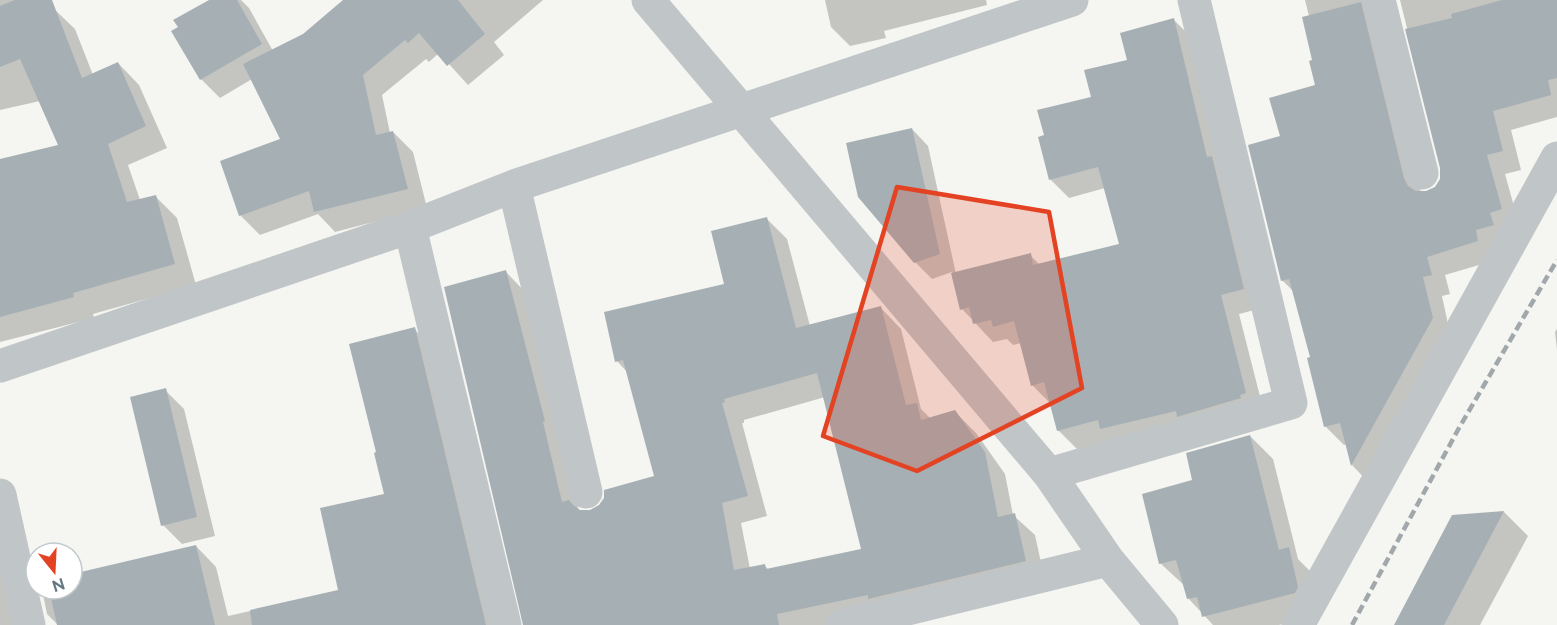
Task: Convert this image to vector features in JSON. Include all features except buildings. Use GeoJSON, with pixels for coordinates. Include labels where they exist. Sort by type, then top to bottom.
{"type":"FeatureCollection","features":[{"type":"Feature","properties":{"kind":"street"},"geometry":{"type":"LineString","coordinates":[[648,0],[1049,474],[1108,560],[1162,625]]}},
{"type":"Feature","properties":{"kind":"street"},"geometry":{"type":"LineString","coordinates":[[0,366],[410,227],[514,186],[741,110],[996,13],[1072,0]]}},
{"type":"Feature","properties":{"kind":"street"},"geometry":{"type":"LineString","coordinates":[[1049,474],[1291,403],[1194,0]]}},
{"type":"Feature","properties":{"kind":"street"},"geometry":{"type":"LineString","coordinates":[[1379,0],[1422,174]]}},
{"type":"Feature","properties":{"kind":"street"},"geometry":{"type":"LineString","coordinates":[[1298,625],[1557,158]]}},
{"type":"Feature","properties":{"kind":"street"},"geometry":{"type":"LineString","coordinates":[[514,186],[586,492]]}},
{"type":"Feature","properties":{"kind":"street"},"geometry":{"type":"LineString","coordinates":[[410,227],[505,625]]}},
{"type":"Feature","properties":{"kind":"street"},"geometry":{"type":"LineString","coordinates":[[0,495],[29,625]]}},
{"type":"Feature","properties":{"kind":"street"},"geometry":{"type":"LineString","coordinates":[[842,625],[1108,560]]}},
{"type":"Feature","properties":{"kind":"highlighted area"},"geometry":{"type":"Polygon","coordinates":[[[897,187],[1049,212],[1082,388],[917,471],[823,436],[897,187]]]}},
{"type":"Feature","properties":{"kind":"railway"},"geometry":{"type":"LineString","coordinates":[[1352,625],[1459,428],[1557,260]]}}]}
